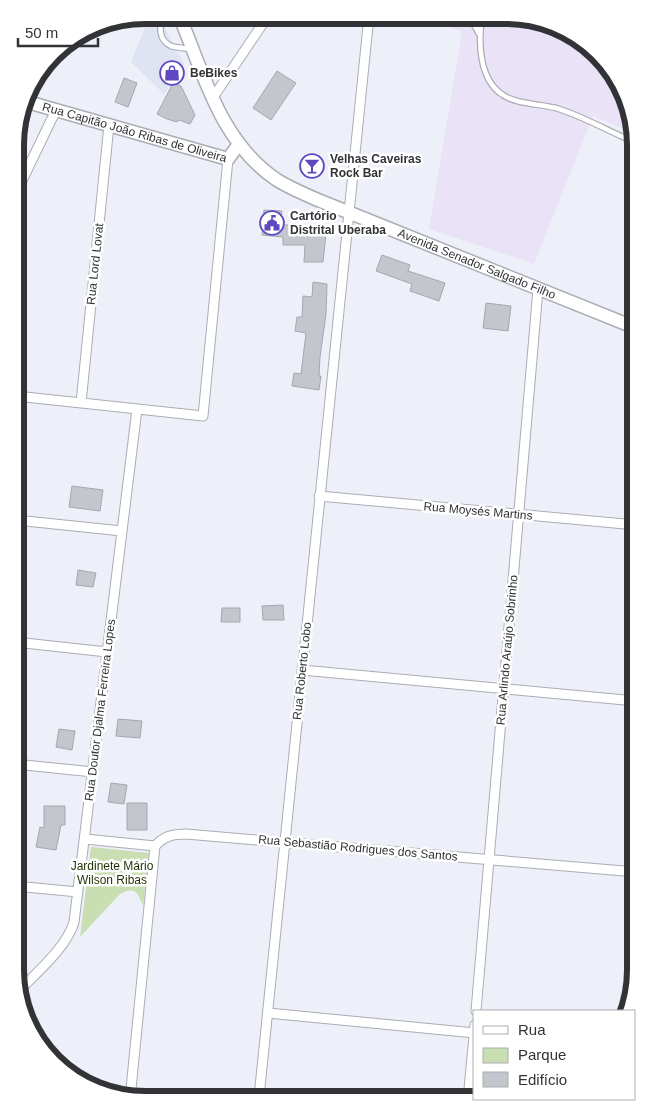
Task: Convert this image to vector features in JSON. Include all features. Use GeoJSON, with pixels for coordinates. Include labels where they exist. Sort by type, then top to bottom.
{"type":"FeatureCollection","features":[{"type":"Feature","properties":{"kind":"main road","name":"Avenida Senador Salgado Filho"},"geometry":{"type":"LineString","coordinates":[[183,24],[212,99],[224,122],[239,144],[257,164],[276,179],[302,193],[348,213],[627,324]]}},
{"type":"Feature","properties":{"kind":"main road","name":"Rua Capitão João Ribas de Oliveira"},"geometry":{"type":"LineString","coordinates":[[31,103],[228,159],[239,144]]}},
{"type":"Feature","properties":{"kind":"street"},"geometry":{"type":"LineString","coordinates":[[212,99],[263,24]]}},
{"type":"Feature","properties":{"kind":"street","name":"Rua Roberto Lobo"},"geometry":{"type":"LineString","coordinates":[[262,1091],[302,670],[368,24]]}},
{"type":"Feature","properties":{"kind":"street"},"geometry":{"type":"LineString","coordinates":[[24,176],[56,110]]}},
{"type":"Feature","properties":{"kind":"street","name":"Rua Lord Lovat"},"geometry":{"type":"LineString","coordinates":[[81,403],[109,125]]}},
{"type":"Feature","properties":{"kind":"street"},"geometry":{"type":"LineString","coordinates":[[24,397],[203,416],[228,159]]}},
{"type":"Feature","properties":{"kind":"street","name":"Rua Arlindo Araújo Sobrinho"},"geometry":{"type":"LineString","coordinates":[[476,1010],[538,289]]}},
{"type":"Feature","properties":{"kind":"street","name":"Rua Doutor Djalma Ferreira Lopes"},"geometry":{"type":"LineString","coordinates":[[25,984],[68,936],[74,922],[137,409]]}},
{"type":"Feature","properties":{"kind":"street","name":"Rua Moysés Martins"},"geometry":{"type":"LineString","coordinates":[[320,496],[627,524]]}},
{"type":"Feature","properties":{"kind":"street"},"geometry":{"type":"LineString","coordinates":[[24,521],[122,531]]}},
{"type":"Feature","properties":{"kind":"street"},"geometry":{"type":"LineString","coordinates":[[24,643],[108,652]]}},
{"type":"Feature","properties":{"kind":"street"},"geometry":{"type":"LineString","coordinates":[[302,670],[627,700]]}},
{"type":"Feature","properties":{"kind":"street"},"geometry":{"type":"LineString","coordinates":[[24,765],[93,772]]}},
{"type":"Feature","properties":{"kind":"street","name":"Rua Sebastião Rodrigues dos Santos"},"geometry":{"type":"LineString","coordinates":[[156,846],[166,836],[186,834],[627,871]]}},
{"type":"Feature","properties":{"kind":"street"},"geometry":{"type":"LineString","coordinates":[[84,839],[156,846],[131,1090]]}},
{"type":"Feature","properties":{"kind":"street"},"geometry":{"type":"LineString","coordinates":[[24,887],[78,892]]}},
{"type":"Feature","properties":{"kind":"street"},"geometry":{"type":"LineString","coordinates":[[268,1013],[473,1033]]}},
{"type":"Feature","properties":{"kind":"street"},"geometry":{"type":"LineString","coordinates":[[469,1091],[473,1044]]}},
{"type":"Feature","properties":{"kind":"lane"},"geometry":{"type":"LineString","coordinates":[[160,24],[160,32],[166,42],[172,46],[193,49]]}},
{"type":"Feature","properties":{"kind":"lane"},"geometry":{"type":"LineString","coordinates":[[474,24],[479,35]]}},
{"type":"Feature","properties":{"kind":"lane"},"geometry":{"type":"LineString","coordinates":[[481,24],[479,35],[483,65],[491,84],[504,96],[556,108],[627,137]]}},
{"type":"Feature","properties":{"kind":"shaded area"},"geometry":{"type":"Polygon","coordinates":[[[146,24],[163,24],[184,64],[164,94],[131,62],[146,24]]]}},
{"type":"Feature","properties":{"kind":"shaded area"},"geometry":{"type":"Polygon","coordinates":[[[443,24],[522,25],[553,33],[567,40],[592,59],[602,71],[618,98],[623,113],[626,130],[593,116],[534,264],[429,229],[462,32],[443,24]]]}},
{"type":"Feature","properties":{"kind":"green space","name":"Jardinete Mário Wilson Ribas"},"geometry":{"type":"Polygon","coordinates":[[[91,847],[149,853],[143,906],[135,892],[129,891],[120,894],[80,937],[91,847]]]}},
{"type":"Feature","properties":{"kind":"building"},"geometry":{"type":"Polygon","coordinates":[[[277,71],[296,83],[271,120],[253,108],[277,71]]]}},
{"type":"Feature","properties":{"kind":"building"},"geometry":{"type":"Polygon","coordinates":[[[124,78],[137,83],[128,107],[115,102],[124,78]]]}},
{"type":"Feature","properties":{"kind":"building"},"geometry":{"type":"Polygon","coordinates":[[[173,83],[181,86],[195,115],[190,124],[179,120],[177,122],[167,119],[157,114],[173,83]]]}},
{"type":"Feature","properties":{"kind":"building"},"geometry":{"type":"Polygon","coordinates":[[[264,210],[282,211],[280,225],[303,225],[326,234],[323,262],[304,262],[305,245],[283,245],[283,237],[262,235],[264,210]]]}},
{"type":"Feature","properties":{"kind":"building"},"geometry":{"type":"Polygon","coordinates":[[[382,255],[410,265],[408,271],[445,283],[439,301],[410,291],[412,284],[376,271],[382,255]]]}},
{"type":"Feature","properties":{"kind":"building"},"geometry":{"type":"Polygon","coordinates":[[[313,282],[327,284],[319,390],[292,386],[294,373],[301,374],[306,333],[295,331],[297,317],[302,317],[303,296],[312,297],[313,282]]]}},
{"type":"Feature","properties":{"kind":"building"},"geometry":{"type":"Polygon","coordinates":[[[486,303],[511,306],[508,331],[483,328],[486,303]]]}},
{"type":"Feature","properties":{"kind":"building"},"geometry":{"type":"Polygon","coordinates":[[[72,486],[103,490],[100,511],[69,507],[72,486]]]}},
{"type":"Feature","properties":{"kind":"building"},"geometry":{"type":"Polygon","coordinates":[[[78,570],[96,573],[93,587],[76,585],[78,570]]]}},
{"type":"Feature","properties":{"kind":"building"},"geometry":{"type":"Polygon","coordinates":[[[283,605],[284,620],[263,620],[262,606],[283,605]]]}},
{"type":"Feature","properties":{"kind":"building"},"geometry":{"type":"Polygon","coordinates":[[[222,608],[240,608],[240,622],[221,622],[222,608]]]}},
{"type":"Feature","properties":{"kind":"building"},"geometry":{"type":"Polygon","coordinates":[[[118,719],[142,721],[140,738],[116,736],[118,719]]]}},
{"type":"Feature","properties":{"kind":"building"},"geometry":{"type":"Polygon","coordinates":[[[59,729],[75,731],[72,750],[56,747],[59,729]]]}},
{"type":"Feature","properties":{"kind":"building"},"geometry":{"type":"Polygon","coordinates":[[[111,783],[127,785],[124,804],[108,802],[111,783]]]}},
{"type":"Feature","properties":{"kind":"building"},"geometry":{"type":"Polygon","coordinates":[[[127,803],[147,803],[147,830],[127,830],[127,803]]]}},
{"type":"Feature","properties":{"kind":"building"},"geometry":{"type":"Polygon","coordinates":[[[44,806],[65,806],[65,825],[61,825],[56,850],[36,847],[40,827],[44,828],[44,806]]]}},
{"type":"Feature","properties":{"kind":"place","name":"BeBikes"},"geometry":{"type":"Point","coordinates":[172,73]}},
{"type":"Feature","properties":{"kind":"place","name":"Velhas Caveiras Rock Bar"},"geometry":{"type":"Point","coordinates":[312,166]}},
{"type":"Feature","properties":{"kind":"place","name":"Cartório Distrital Uberaba"},"geometry":{"type":"Point","coordinates":[272,223]}}]}
